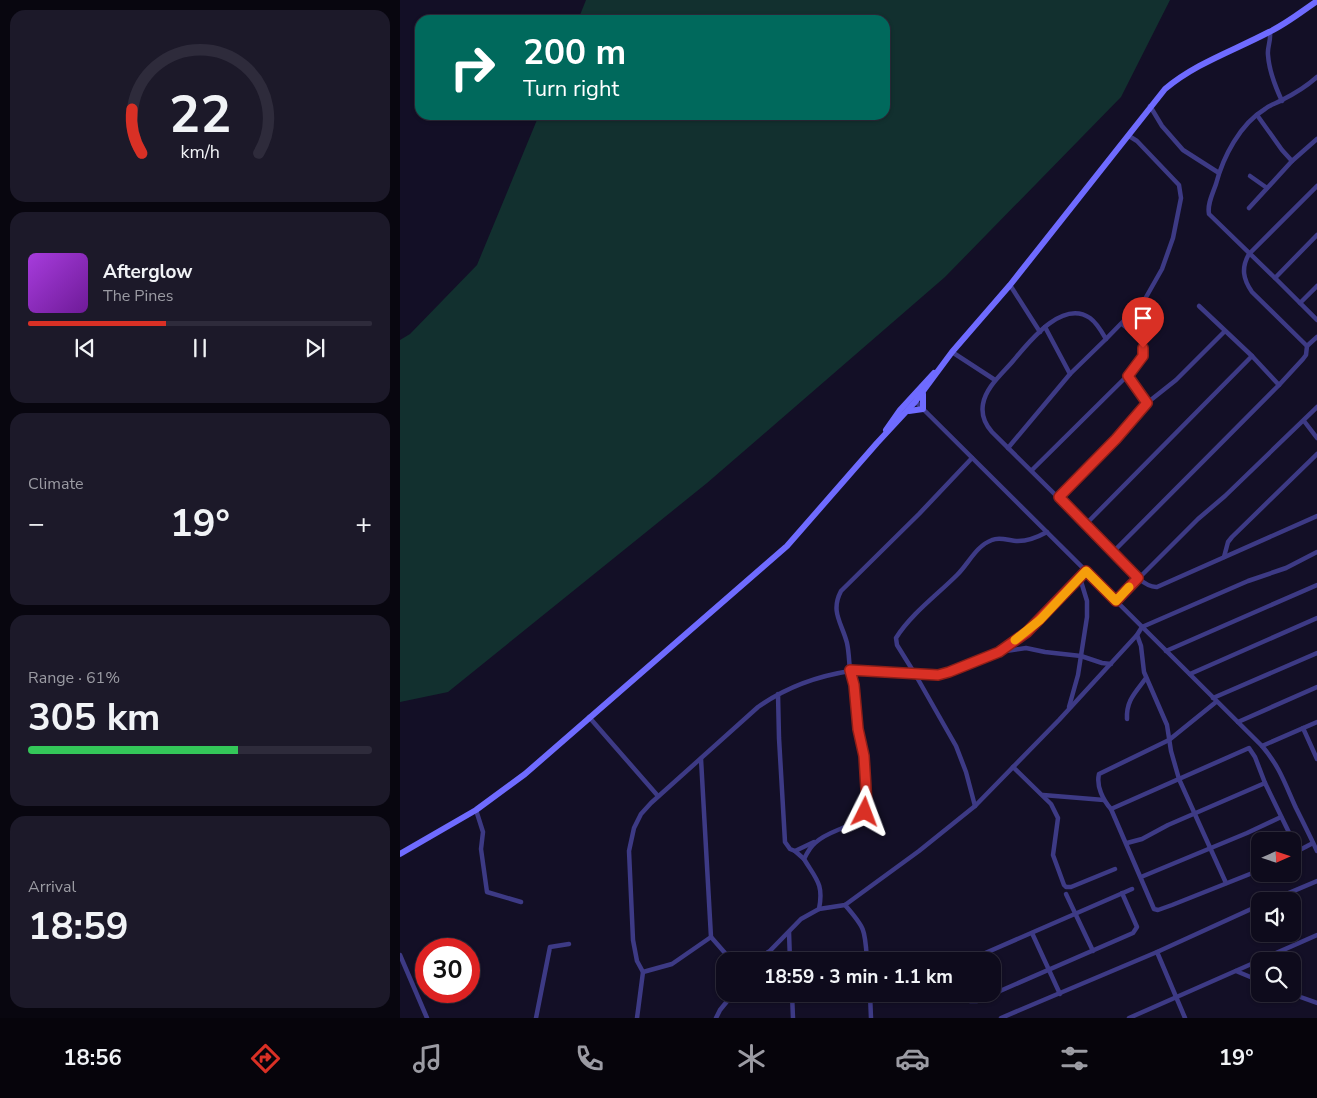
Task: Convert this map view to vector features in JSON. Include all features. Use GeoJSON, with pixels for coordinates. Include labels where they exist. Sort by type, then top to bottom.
{"type":"FeatureCollection","features":[{"type":"Feature","properties":{"kind":"street"},"geometry":{"type":"LineString","coordinates":[[877,443],[900,410],[923,392],[952,352],[1010,285],[1165,89],[1179,77],[1203,63],[1270,32],[1317,1]]}},
{"type":"Feature","properties":{"kind":"street"},"geometry":{"type":"LineString","coordinates":[[1270,32],[1269,64],[1275,86],[1282,101]]}},
{"type":"Feature","properties":{"kind":"street"},"geometry":{"type":"LineString","coordinates":[[1317,77],[1282,101],[1264,109],[1235,141],[1219,173],[1208,207],[1209,214],[1317,320]]}},
{"type":"Feature","properties":{"kind":"street"},"geometry":{"type":"LineString","coordinates":[[1150,106],[1162,126],[1183,150],[1219,173]]}},
{"type":"Feature","properties":{"kind":"street"},"geometry":{"type":"LineString","coordinates":[[1257,115],[1292,161]]}},
{"type":"Feature","properties":{"kind":"street"},"geometry":{"type":"LineString","coordinates":[[1008,448],[1070,374],[1145,300],[1162,269],[1173,238],[1181,198],[1179,185],[1137,141],[1129,136]]}},
{"type":"Feature","properties":{"kind":"street"},"geometry":{"type":"LineString","coordinates":[[1249,208],[1292,161],[1317,139]]}},
{"type":"Feature","properties":{"kind":"street"},"geometry":{"type":"LineString","coordinates":[[1250,176],[1267,188]]}},
{"type":"Feature","properties":{"kind":"street"},"geometry":{"type":"LineString","coordinates":[[1307,346],[1252,292],[1246,284],[1243,272],[1244,263],[1249,254],[1317,186]]}},
{"type":"Feature","properties":{"kind":"street"},"geometry":{"type":"LineString","coordinates":[[1275,278],[1317,235]]}},
{"type":"Feature","properties":{"kind":"street"},"geometry":{"type":"LineString","coordinates":[[1010,285],[1040,332]]}},
{"type":"Feature","properties":{"kind":"street"},"geometry":{"type":"LineString","coordinates":[[1300,304],[1317,286]]}},
{"type":"Feature","properties":{"kind":"street"},"geometry":{"type":"LineString","coordinates":[[1199,306],[1252,356],[1279,385]]}},
{"type":"Feature","properties":{"kind":"street"},"geometry":{"type":"LineString","coordinates":[[1106,339],[1088,316],[1064,315],[1045,327],[995,380],[985,396],[982,412],[988,427],[1138,578],[1151,586],[1157,587],[1317,516]]}},
{"type":"Feature","properties":{"kind":"street"},"geometry":{"type":"LineString","coordinates":[[1032,470],[1128,376],[1143,356],[1143,348],[1136,336],[1122,324]]}},
{"type":"Feature","properties":{"kind":"street"},"geometry":{"type":"LineString","coordinates":[[1045,327],[1070,374]]}},
{"type":"Feature","properties":{"kind":"street"},"geometry":{"type":"LineString","coordinates":[[1059,497],[1116,439],[1147,403],[1176,380],[1225,331]]}},
{"type":"Feature","properties":{"kind":"street"},"geometry":{"type":"LineString","coordinates":[[1112,552],[1279,385],[1303,359],[1306,355],[1307,346],[1317,337]]}},
{"type":"Feature","properties":{"kind":"street"},"geometry":{"type":"LineString","coordinates":[[952,352],[995,380]]}},
{"type":"Feature","properties":{"kind":"street"},"geometry":{"type":"LineString","coordinates":[[1085,525],[1252,356]]}},
{"type":"Feature","properties":{"kind":"street"},"geometry":{"type":"LineString","coordinates":[[907,412],[913,399],[944,363]]}},
{"type":"Feature","properties":{"kind":"street"},"geometry":{"type":"LineString","coordinates":[[1128,376],[1147,403]]}},
{"type":"Feature","properties":{"kind":"street"},"geometry":{"type":"LineString","coordinates":[[923,392],[923,409]]}},
{"type":"Feature","properties":{"kind":"street"},"geometry":{"type":"LineString","coordinates":[[913,399],[1262,746],[1280,770],[1317,851]]}},
{"type":"Feature","properties":{"kind":"street"},"geometry":{"type":"LineString","coordinates":[[1116,601],[1198,519],[1225,496],[1317,407]]}},
{"type":"Feature","properties":{"kind":"street"},"geometry":{"type":"LineString","coordinates":[[400,854],[476,810],[525,774],[787,546],[877,443],[907,412],[912,409],[923,409]]}},
{"type":"Feature","properties":{"kind":"street"},"geometry":{"type":"LineString","coordinates":[[1304,421],[1317,438]]}},
{"type":"Feature","properties":{"kind":"street"},"geometry":{"type":"LineString","coordinates":[[1224,557],[1228,542],[1232,537],[1317,454]]}},
{"type":"Feature","properties":{"kind":"street"},"geometry":{"type":"LineString","coordinates":[[795,851],[859,820],[865,812],[867,805],[864,756],[858,729],[854,685],[850,670],[847,642],[835,607],[837,598],[841,591],[919,514],[972,458]]}},
{"type":"Feature","properties":{"kind":"street"},"geometry":{"type":"LineString","coordinates":[[975,806],[966,772],[956,746],[896,642],[898,635],[910,620],[959,573],[975,552],[987,542],[999,538],[1023,541],[1047,532]]}},
{"type":"Feature","properties":{"kind":"street"},"geometry":{"type":"LineString","coordinates":[[768,952],[801,919],[819,909],[845,905],[975,806],[1068,711],[1137,636],[1142,627],[1248,581],[1286,568],[1317,552]]}},
{"type":"Feature","properties":{"kind":"street"},"geometry":{"type":"LineString","coordinates":[[999,652],[1027,632],[1086,571]]}},
{"type":"Feature","properties":{"kind":"street"},"geometry":{"type":"LineString","coordinates":[[1068,711],[1074,692],[1087,617],[1087,601],[1080,578]]}},
{"type":"Feature","properties":{"kind":"street"},"geometry":{"type":"LineString","coordinates":[[1166,651],[1317,585]]}},
{"type":"Feature","properties":{"kind":"street"},"geometry":{"type":"LineString","coordinates":[[1190,674],[1317,618]]}},
{"type":"Feature","properties":{"kind":"street"},"geometry":{"type":"LineString","coordinates":[[1137,636],[1141,646],[1142,663],[1146,678],[1167,726],[1180,779],[1226,883]]}},
{"type":"Feature","properties":{"kind":"street"},"geometry":{"type":"LineString","coordinates":[[637,1018],[643,972],[637,961],[633,940],[629,851],[637,821],[658,796],[702,759],[752,712],[778,694],[832,674],[850,670],[938,675],[999,652],[1026,648],[1081,656],[1111,664]]}},
{"type":"Feature","properties":{"kind":"street"},"geometry":{"type":"LineString","coordinates":[[1251,873],[1158,910],[1153,906],[1127,843],[1111,809],[1104,800],[1098,782],[1099,774],[1169,740],[1214,700],[1317,653]]}},
{"type":"Feature","properties":{"kind":"street"},"geometry":{"type":"LineString","coordinates":[[1127,719],[1126,706],[1146,678]]}},
{"type":"Feature","properties":{"kind":"street"},"geometry":{"type":"LineString","coordinates":[[1238,722],[1317,687]]}},
{"type":"Feature","properties":{"kind":"street"},"geometry":{"type":"LineString","coordinates":[[778,694],[785,842],[790,849],[804,859],[816,876],[821,890],[819,909]]}},
{"type":"Feature","properties":{"kind":"street"},"geometry":{"type":"LineString","coordinates":[[590,717],[658,796]]}},
{"type":"Feature","properties":{"kind":"street"},"geometry":{"type":"LineString","coordinates":[[1262,746],[1317,722]]}},
{"type":"Feature","properties":{"kind":"street"},"geometry":{"type":"LineString","coordinates":[[1303,728],[1317,760]]}},
{"type":"Feature","properties":{"kind":"street"},"geometry":{"type":"LineString","coordinates":[[1111,809],[1249,748],[1257,741]]}},
{"type":"Feature","properties":{"kind":"street"},"geometry":{"type":"LineString","coordinates":[[1249,748],[1255,757],[1288,832]]}},
{"type":"Feature","properties":{"kind":"street"},"geometry":{"type":"LineString","coordinates":[[702,759],[711,937],[724,952]]}},
{"type":"Feature","properties":{"kind":"street"},"geometry":{"type":"LineString","coordinates":[[1014,767],[1051,804],[1058,818],[1053,855],[1064,885],[1066,887],[1071,886],[1115,869]]}},
{"type":"Feature","properties":{"kind":"street"},"geometry":{"type":"LineString","coordinates":[[1127,843],[1142,839],[1168,825],[1265,783]]}},
{"type":"Feature","properties":{"kind":"street"},"geometry":{"type":"LineString","coordinates":[[1043,795],[1104,800]]}},
{"type":"Feature","properties":{"kind":"street"},"geometry":{"type":"LineString","coordinates":[[476,810],[482,832],[481,849],[487,892],[521,902]]}},
{"type":"Feature","properties":{"kind":"street"},"geometry":{"type":"LineString","coordinates":[[1141,877],[1281,817]]}},
{"type":"Feature","properties":{"kind":"street"},"geometry":{"type":"LineString","coordinates":[[804,859],[815,842]]}},
{"type":"Feature","properties":{"kind":"street"},"geometry":{"type":"LineString","coordinates":[[1301,849],[1313,843]]}},
{"type":"Feature","properties":{"kind":"street"},"geometry":{"type":"LineString","coordinates":[[1291,892],[1317,881]]}},
{"type":"Feature","properties":{"kind":"street"},"geometry":{"type":"LineString","coordinates":[[988,952],[1132,889]]}},
{"type":"Feature","properties":{"kind":"street"},"geometry":{"type":"LineString","coordinates":[[1001,991],[1133,933],[1136,930],[1136,923],[1122,893]]}},
{"type":"Feature","properties":{"kind":"street"},"geometry":{"type":"LineString","coordinates":[[1066,894],[1092,950]]}},
{"type":"Feature","properties":{"kind":"street"},"geometry":{"type":"LineString","coordinates":[[845,905],[861,923],[865,931],[866,952]]}},
{"type":"Feature","properties":{"kind":"street"},"geometry":{"type":"LineString","coordinates":[[1002,1018],[1157,952],[1251,909]]}},
{"type":"Feature","properties":{"kind":"street"},"geometry":{"type":"LineString","coordinates":[[788,932],[789,952]]}},
{"type":"Feature","properties":{"kind":"street"},"geometry":{"type":"LineString","coordinates":[[1032,933],[1060,994]]}},
{"type":"Feature","properties":{"kind":"street"},"geometry":{"type":"LineString","coordinates":[[1281,952],[1317,935]]}},
{"type":"Feature","properties":{"kind":"street"},"geometry":{"type":"LineString","coordinates":[[643,972],[672,964],[711,937]]}},
{"type":"Feature","properties":{"kind":"street"},"geometry":{"type":"LineString","coordinates":[[536,1018],[550,946],[569,944]]}},
{"type":"Feature","properties":{"kind":"street"},"geometry":{"type":"LineString","coordinates":[[1157,952],[1185,1018]]}},
{"type":"Feature","properties":{"kind":"street"},"geometry":{"type":"LineString","coordinates":[[400,955],[427,1018]]}},
{"type":"Feature","properties":{"kind":"street"},"geometry":{"type":"LineString","coordinates":[[1129,1018],[1251,965]]}},
{"type":"Feature","properties":{"kind":"street"},"geometry":{"type":"LineString","coordinates":[[1236,971],[1251,978]]}},
{"type":"Feature","properties":{"kind":"street"},"geometry":{"type":"LineString","coordinates":[[1301,998],[1317,1004]]}},
{"type":"Feature","properties":{"kind":"street"},"geometry":{"type":"LineString","coordinates":[[716,1018],[726,1002]]}},
{"type":"Feature","properties":{"kind":"street"},"geometry":{"type":"LineString","coordinates":[[792,1002],[793,1018]]}},
{"type":"Feature","properties":{"kind":"street"},"geometry":{"type":"LineString","coordinates":[[870,1002],[871,1018]]}},
{"type":"Feature","properties":{"kind":"green space"},"geometry":{"type":"Polygon","coordinates":[[[586,0],[1170,0],[1121,97],[945,277],[707,483],[448,692],[400,702],[400,340],[410,334],[477,265],[537,120],[890,120],[890,15],[580,15],[586,0]]]}},
{"type":"Feature","properties":{"kind":"slow traffic"},"geometry":{"type":"LineString","coordinates":[[1015,640],[1040,620],[1086,571],[1116,601],[1129,587]]}},
{"type":"Feature","properties":{"kind":"route"},"geometry":{"type":"LineString","coordinates":[[865,812],[867,805],[864,756],[858,729],[854,685],[850,670],[927,675],[949,672],[999,652],[1027,632],[1086,571],[1116,601],[1138,578],[1059,497],[1116,439],[1147,403],[1128,376],[1143,356],[1143,348]]}}]}
